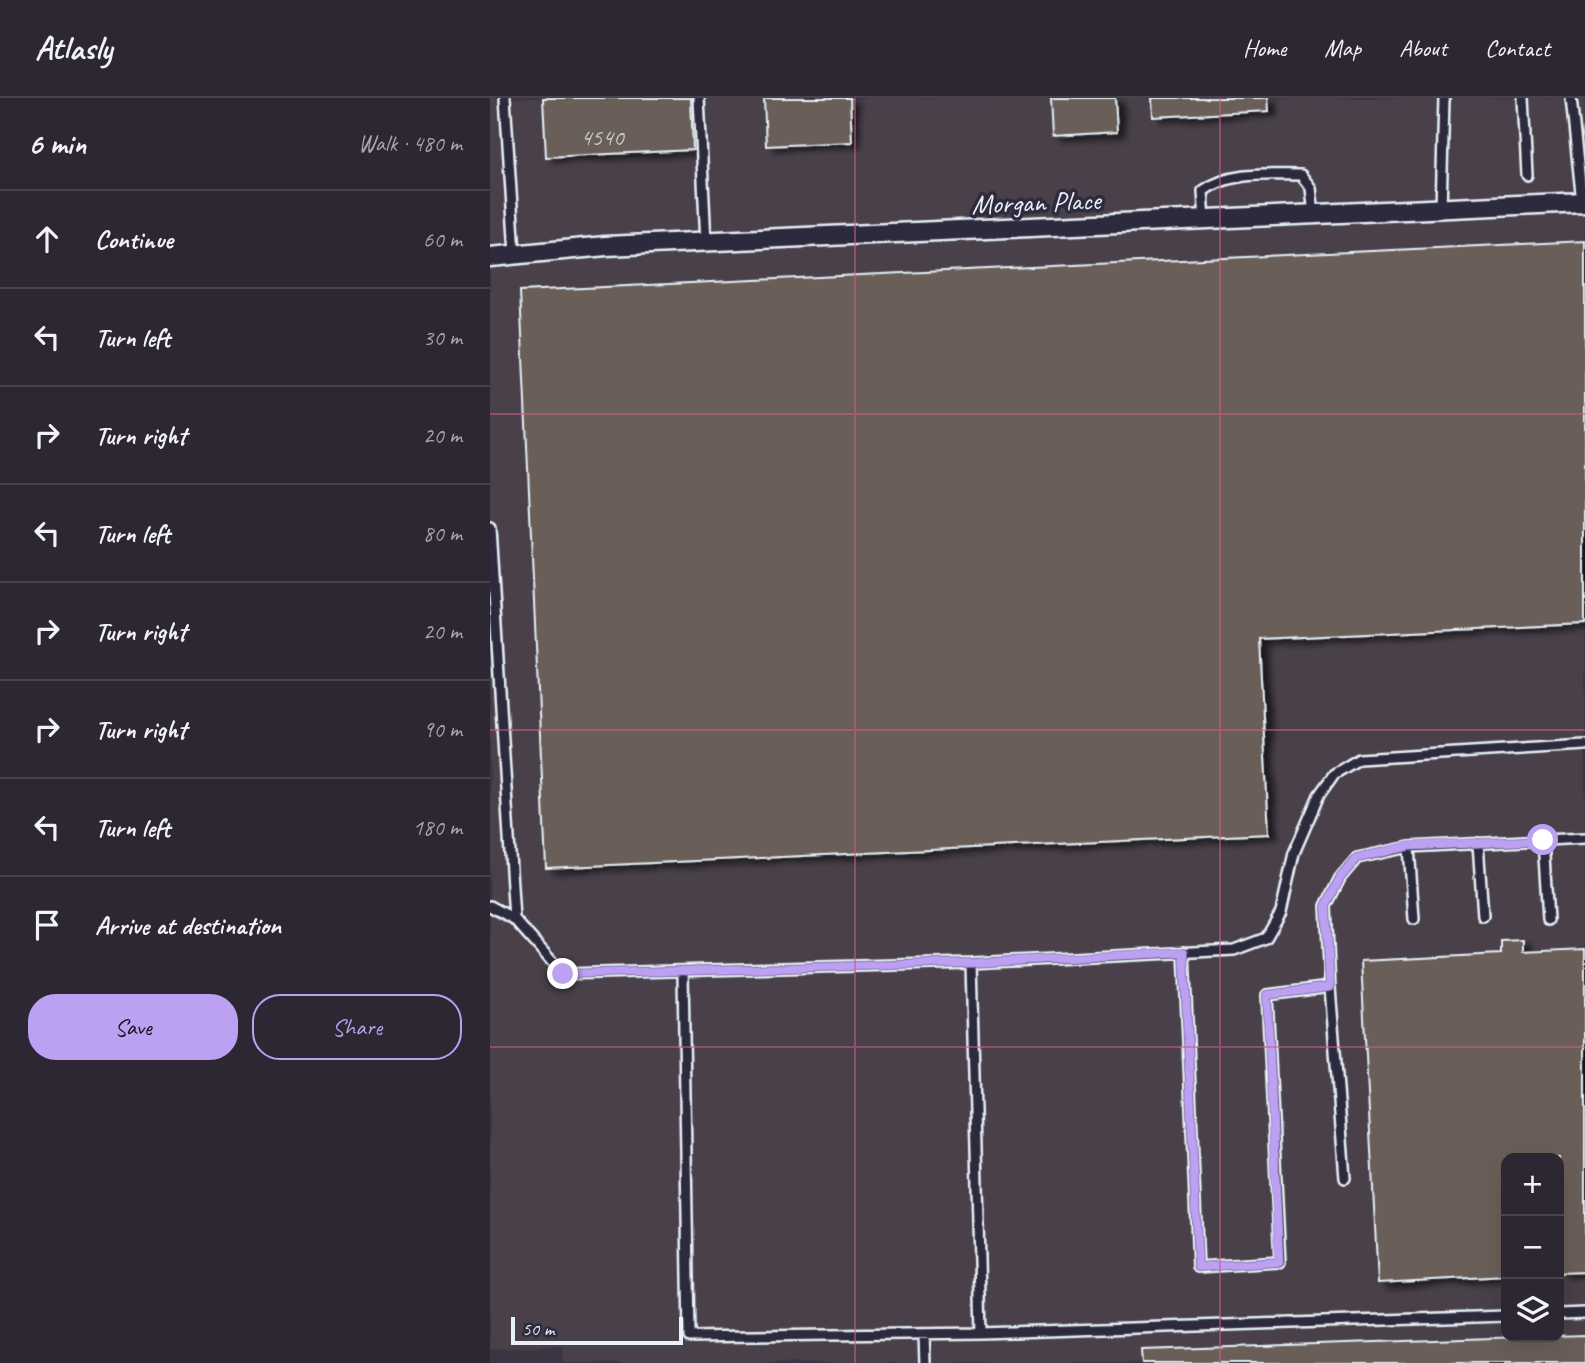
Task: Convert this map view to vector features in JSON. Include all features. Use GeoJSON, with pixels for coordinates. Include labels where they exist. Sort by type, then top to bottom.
{"type":"FeatureCollection","features":[{"type":"Feature","properties":{"kind":"street","name":"Morgan Place"},"geometry":{"type":"LineString","coordinates":[[490,257],[706,242],[1584,202]]}},
{"type":"Feature","properties":{"kind":"lane"},"geometry":{"type":"LineString","coordinates":[[505,98],[515,254]]}},
{"type":"Feature","properties":{"kind":"lane"},"geometry":{"type":"LineString","coordinates":[[699,98],[706,242]]}},
{"type":"Feature","properties":{"kind":"lane"},"geometry":{"type":"LineString","coordinates":[[1441,209],[1444,98]]}},
{"type":"Feature","properties":{"kind":"lane"},"geometry":{"type":"LineString","coordinates":[[1523,98],[1527,175]]}},
{"type":"Feature","properties":{"kind":"lane"},"geometry":{"type":"LineString","coordinates":[[1571,98],[1584,202]]}},
{"type":"Feature","properties":{"kind":"lane"},"geometry":{"type":"LineString","coordinates":[[1205,221],[1203,191],[1217,180],[1257,174],[1301,175],[1311,188],[1314,215]]}},
{"type":"Feature","properties":{"kind":"lane"},"geometry":{"type":"LineString","coordinates":[[490,528],[514,919]]}},
{"type":"Feature","properties":{"kind":"lane"},"geometry":{"type":"LineString","coordinates":[[490,906],[514,919],[563,974],[684,973],[971,963],[1234,950],[1266,938],[1281,912],[1294,853],[1319,794],[1334,774],[1359,759],[1585,745]]}},
{"type":"Feature","properties":{"kind":"lane"},"geometry":{"type":"LineString","coordinates":[[1345,1178],[1326,906],[1340,878],[1357,858],[1409,846],[1585,838]]}},
{"type":"Feature","properties":{"kind":"lane"},"geometry":{"type":"LineString","coordinates":[[1543,840],[1548,920]]}},
{"type":"Feature","properties":{"kind":"lane"},"geometry":{"type":"LineString","coordinates":[[1478,844],[1483,916]]}},
{"type":"Feature","properties":{"kind":"lane"},"geometry":{"type":"LineString","coordinates":[[1409,846],[1414,919]]}},
{"type":"Feature","properties":{"kind":"lane"},"geometry":{"type":"LineString","coordinates":[[1184,952],[1198,1267],[1279,1262],[1267,995],[1330,987]]}},
{"type":"Feature","properties":{"kind":"lane"},"geometry":{"type":"LineString","coordinates":[[971,963],[981,1333]]}},
{"type":"Feature","properties":{"kind":"lane"},"geometry":{"type":"LineString","coordinates":[[684,973],[689,1337],[981,1333],[1501,1316]]}},
{"type":"Feature","properties":{"kind":"lane"},"geometry":{"type":"LineString","coordinates":[[1564,1314],[1585,1313]]}},
{"type":"Feature","properties":{"kind":"lane"},"geometry":{"type":"LineString","coordinates":[[923,1334],[925,1363]]}},
{"type":"Feature","properties":{"kind":"shaded area"},"geometry":{"type":"Polygon","coordinates":[[[490,98],[1585,98],[1585,1363],[562,1363],[563,1346],[490,1349],[490,98]]]}},
{"type":"Feature","properties":{"kind":"building"},"geometry":{"type":"Polygon","coordinates":[[[543,98],[691,98],[693,150],[546,157],[543,98]]]}},
{"type":"Feature","properties":{"kind":"building"},"geometry":{"type":"Polygon","coordinates":[[[764,98],[850,98],[852,142],[766,146],[764,98]]]}},
{"type":"Feature","properties":{"kind":"building"},"geometry":{"type":"Polygon","coordinates":[[[1051,98],[1115,98],[1117,132],[1053,136],[1051,98]]]}},
{"type":"Feature","properties":{"kind":"building"},"geometry":{"type":"Polygon","coordinates":[[[1152,98],[1268,98],[1269,111],[1153,117],[1152,98]]]}},
{"type":"Feature","properties":{"kind":"building"},"geometry":{"type":"Polygon","coordinates":[[[1585,241],[1585,624],[1259,639],[1269,834],[546,868],[520,291],[1585,241]]]}},
{"type":"Feature","properties":{"kind":"building"},"geometry":{"type":"Polygon","coordinates":[[[1523,940],[1523,952],[1585,949],[1585,1272],[1564,1273],[1564,1153],[1501,1153],[1501,1276],[1378,1283],[1361,961],[1501,954],[1501,941],[1523,940]]]}},
{"type":"Feature","properties":{"kind":"building"},"geometry":{"type":"Polygon","coordinates":[[[1585,1335],[1585,1363],[1142,1363],[1141,1350],[1501,1338],[1501,1342],[1564,1342],[1564,1336],[1585,1335]]]}},
{"type":"Feature","properties":{"kind":"route"},"geometry":{"type":"LineString","coordinates":[[563,974],[684,973],[971,963],[1184,952],[1198,1267],[1279,1262],[1267,995],[1330,987],[1326,906],[1340,878],[1357,858],[1409,846],[1543,840]]}}]}
